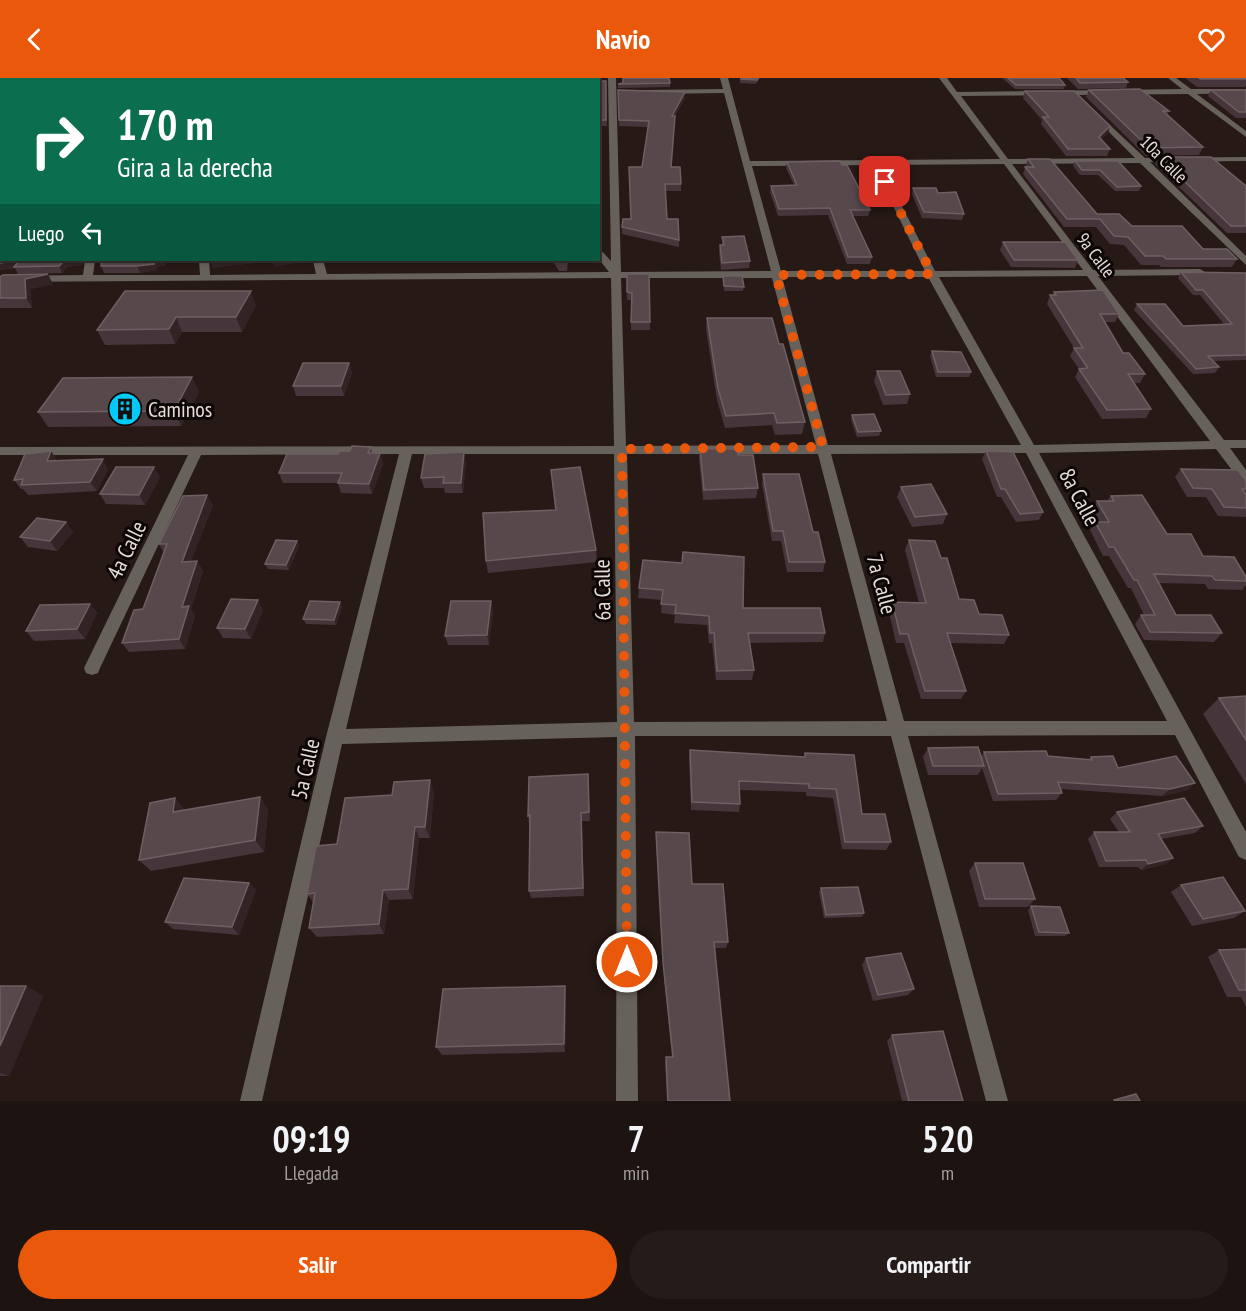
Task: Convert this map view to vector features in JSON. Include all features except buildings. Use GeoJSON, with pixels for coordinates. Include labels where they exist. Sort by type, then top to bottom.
{"type":"FeatureCollection","features":[{"type":"Feature","properties":{"kind":"street","name":"9a Calle"},"geometry":{"type":"LineString","coordinates":[[943,78],[1246,479]]}},
{"type":"Feature","properties":{"kind":"street"},"geometry":{"type":"LineString","coordinates":[[1172,78],[1246,135]]}},
{"type":"Feature","properties":{"kind":"street"},"geometry":{"type":"LineString","coordinates":[[636,92],[725,84]]}},
{"type":"Feature","properties":{"kind":"street","name":"7a Calle"},"geometry":{"type":"LineString","coordinates":[[725,84],[997,1101]]}},
{"type":"Feature","properties":{"kind":"street","name":"6a Calle"},"geometry":{"type":"LineString","coordinates":[[616,87],[616,276],[622,449],[626,729],[627,1101]]}},
{"type":"Feature","properties":{"kind":"street"},"geometry":{"type":"LineString","coordinates":[[954,94],[1070,88],[1246,91]]}},
{"type":"Feature","properties":{"kind":"street"},"geometry":{"type":"LineString","coordinates":[[1070,88],[1081,99]]}},
{"type":"Feature","properties":{"kind":"street","name":"10a Calle"},"geometry":{"type":"LineString","coordinates":[[1089,107],[1246,262]]}},
{"type":"Feature","properties":{"kind":"street"},"geometry":{"type":"LineString","coordinates":[[747,164],[1246,159]]}},
{"type":"Feature","properties":{"kind":"street","name":"8a Calle"},"geometry":{"type":"LineString","coordinates":[[876,163],[932,274],[1030,448],[1178,728],[1246,851]]}},
{"type":"Feature","properties":{"kind":"street"},"geometry":{"type":"LineString","coordinates":[[600,253],[616,276]]}},
{"type":"Feature","properties":{"kind":"street"},"geometry":{"type":"LineString","coordinates":[[88,278],[90,261]]}},
{"type":"Feature","properties":{"kind":"street"},"geometry":{"type":"LineString","coordinates":[[204,261],[204,277]]}},
{"type":"Feature","properties":{"kind":"street"},"geometry":{"type":"LineString","coordinates":[[318,261],[322,276]]}},
{"type":"Feature","properties":{"kind":"street"},"geometry":{"type":"LineString","coordinates":[[0,279],[1212,272]]}},
{"type":"Feature","properties":{"kind":"street"},"geometry":{"type":"LineString","coordinates":[[0,451],[407,448],[1030,448],[1246,444]]}},
{"type":"Feature","properties":{"kind":"street","name":"5a Calle"},"geometry":{"type":"LineString","coordinates":[[251,1101],[335,738],[407,448]]}},
{"type":"Feature","properties":{"kind":"street","name":"4a Calle"},"geometry":{"type":"LineString","coordinates":[[92,668],[197,450]]}},
{"type":"Feature","properties":{"kind":"street"},"geometry":{"type":"LineString","coordinates":[[335,738],[626,729],[1178,728]]}},
{"type":"Feature","properties":{"kind":"place","name":"Caminos"},"geometry":{"type":"Point","coordinates":[125,409]}},
{"type":"Feature","properties":{"kind":"route"},"geometry":{"type":"LineString","coordinates":[[627,962],[622,449],[823,447],[776,275],[932,274],[885,182]]}}]}
